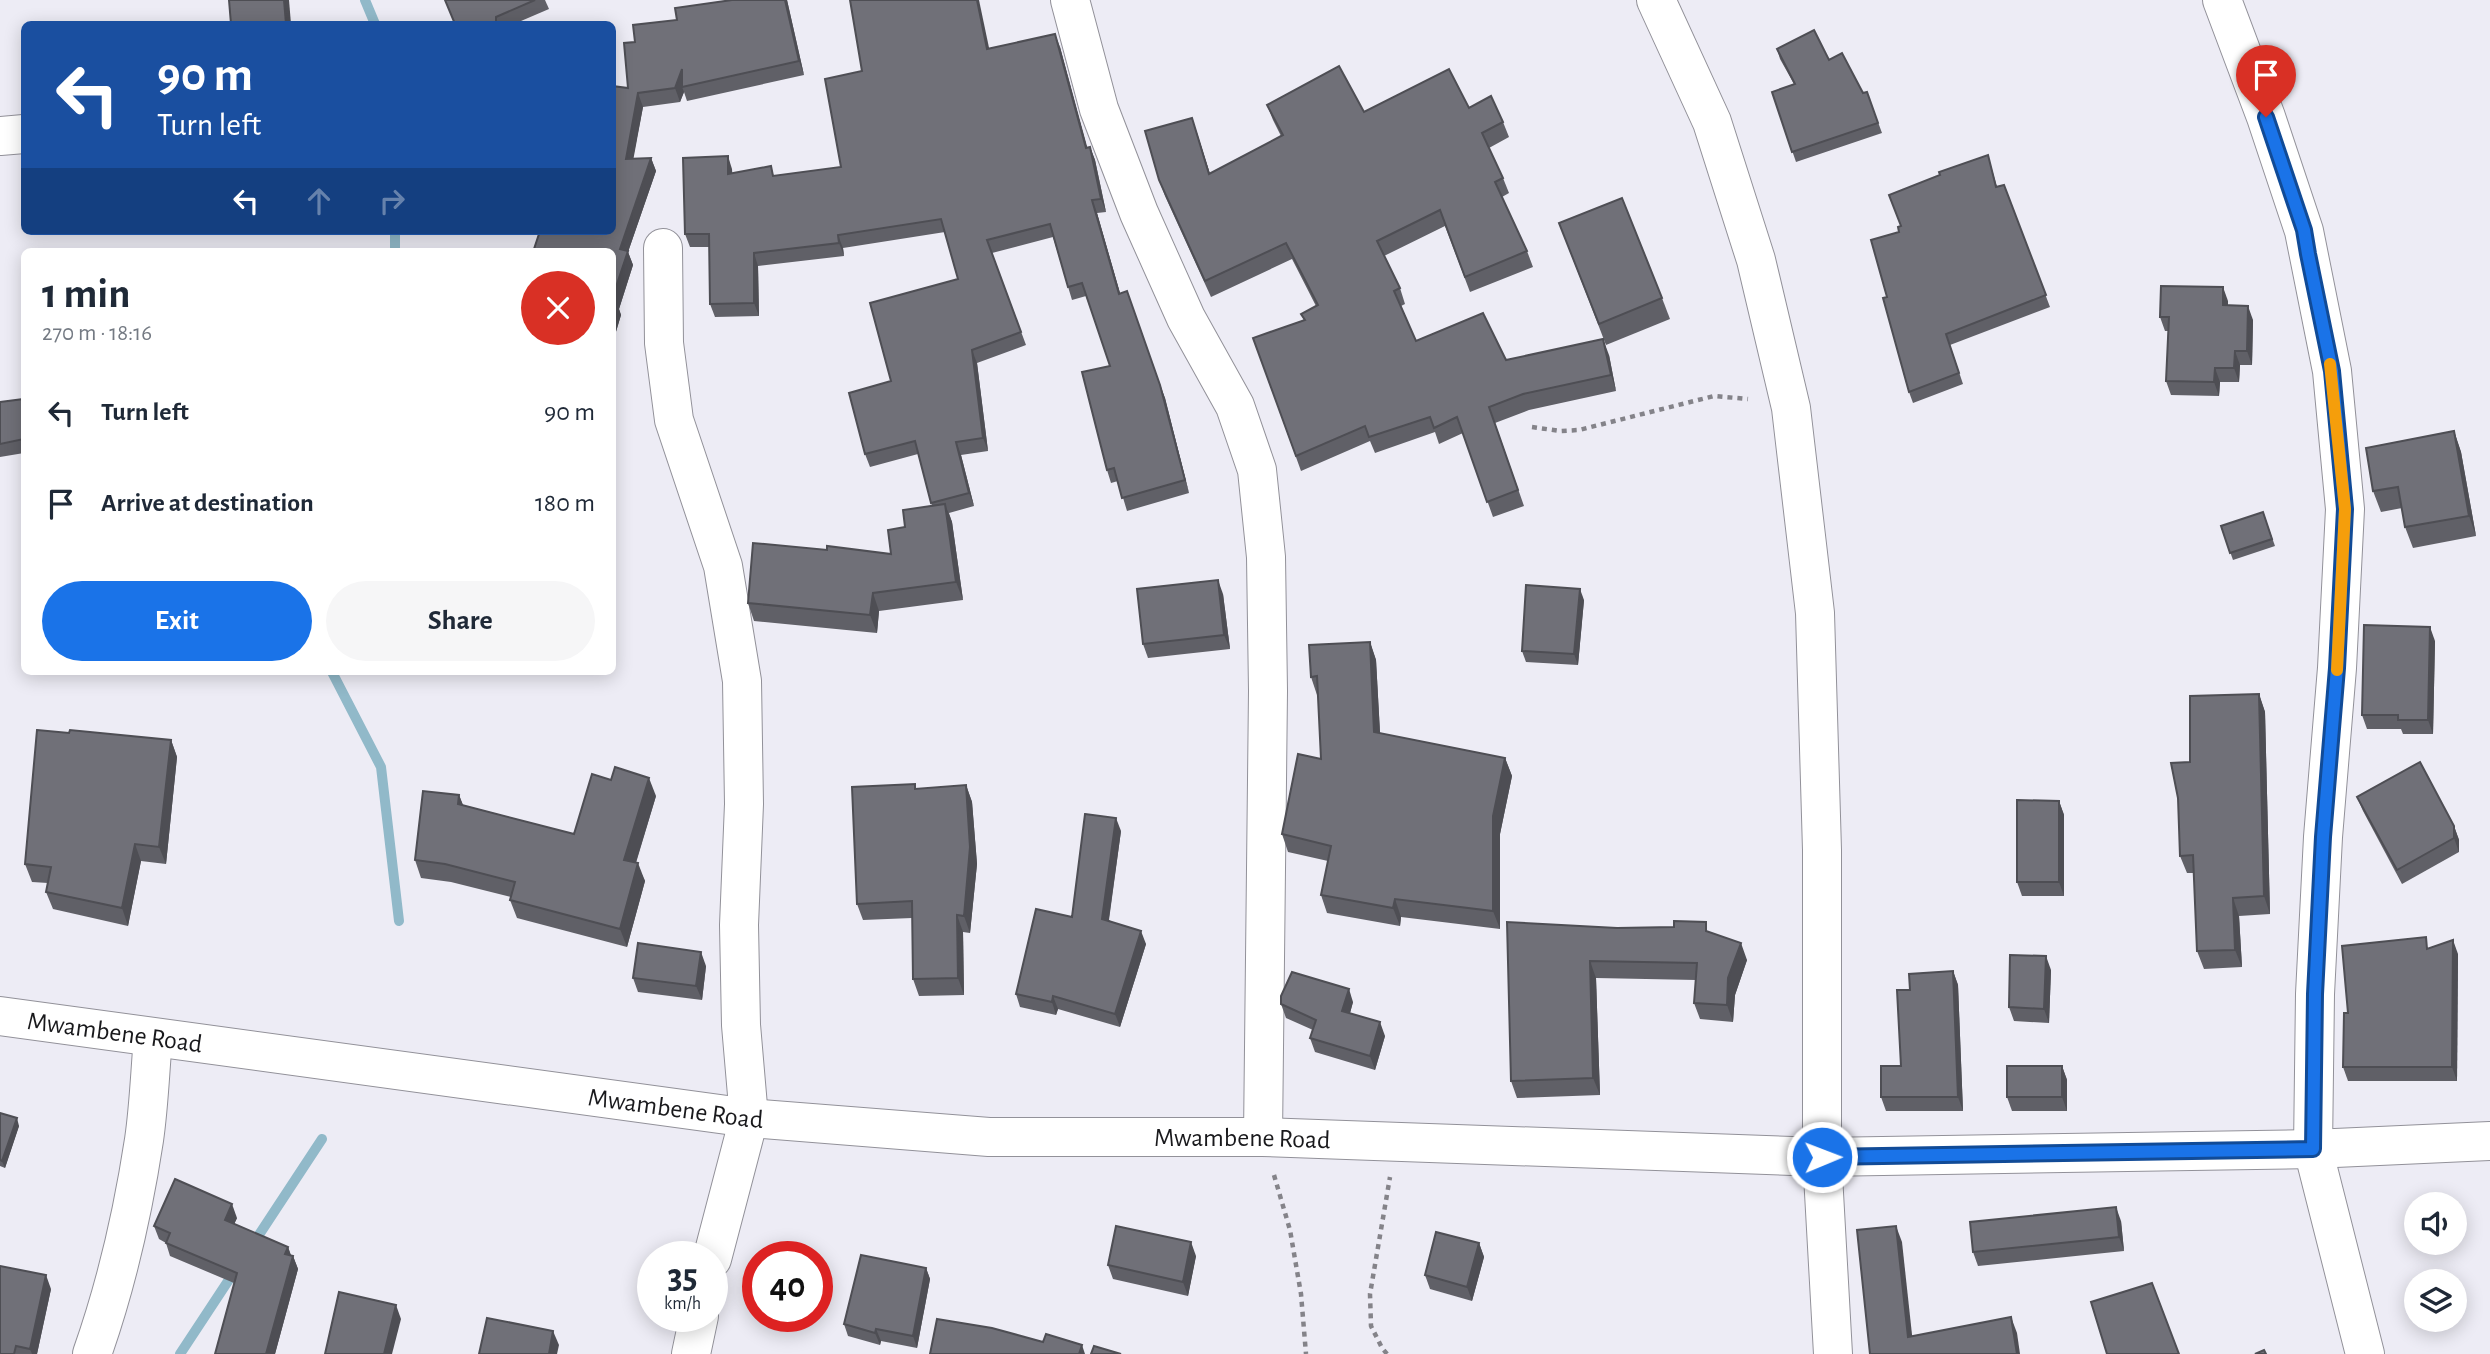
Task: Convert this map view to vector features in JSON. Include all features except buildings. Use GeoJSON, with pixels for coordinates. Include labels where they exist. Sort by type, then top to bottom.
{"type":"FeatureCollection","features":[{"type":"Feature","properties":{"kind":"street"},"geometry":{"type":"LineString","coordinates":[[1070,0],[1099,109],[1139,213],[1186,318],[1235,406],[1257,470],[1266,557],[1268,691],[1263,1137]]}},
{"type":"Feature","properties":{"kind":"street"},"geometry":{"type":"LineString","coordinates":[[1657,0],[1712,122],[1756,260],[1790,408],[1815,613],[1822,850],[1822,1157],[1833,1354]]}},
{"type":"Feature","properties":{"kind":"street"},"geometry":{"type":"LineString","coordinates":[[2222,0],[2266,117],[2304,230],[2332,371],[2345,509],[2315,994],[2313,1149],[2365,1354]]}},
{"type":"Feature","properties":{"kind":"street"},"geometry":{"type":"LineString","coordinates":[[0,136],[21,134]]}},
{"type":"Feature","properties":{"kind":"street"},"geometry":{"type":"LineString","coordinates":[[663,248],[664,343],[674,421],[723,566],[742,681],[744,804],[739,925],[741,1025],[749,1118],[717,1241]]}},
{"type":"Feature","properties":{"kind":"street","name":"Mwambene Road"},"geometry":{"type":"LineString","coordinates":[[0,1016],[749,1118],[989,1137],[1263,1137],[1822,1157],[2313,1149],[2490,1141]]}},
{"type":"Feature","properties":{"kind":"street"},"geometry":{"type":"LineString","coordinates":[[92,1354],[103,1323],[128,1221],[144,1139],[153,1038]]}},
{"type":"Feature","properties":{"kind":"street"},"geometry":{"type":"LineString","coordinates":[[691,1354],[696,1332]]}},
{"type":"Feature","properties":{"kind":"path"},"geometry":{"type":"LineString","coordinates":[[1532,427],[1560,431],[1596,427],[1714,396],[1739,397],[1790,408]]}},
{"type":"Feature","properties":{"kind":"path"},"geometry":{"type":"LineString","coordinates":[[1263,1137],[1290,1230],[1301,1294],[1306,1354]]}},
{"type":"Feature","properties":{"kind":"path"},"geometry":{"type":"LineString","coordinates":[[1387,1354],[1381,1348],[1371,1326],[1370,1294],[1395,1142]]}},
{"type":"Feature","properties":{"kind":"waterway"},"geometry":{"type":"LineString","coordinates":[[365,0],[374,21]]}},
{"type":"Feature","properties":{"kind":"waterway"},"geometry":{"type":"LineString","coordinates":[[395,235],[395,248]]}},
{"type":"Feature","properties":{"kind":"waterway"},"geometry":{"type":"LineString","coordinates":[[334,675],[381,767],[399,921]]}},
{"type":"Feature","properties":{"kind":"waterway"},"geometry":{"type":"LineString","coordinates":[[251,1247],[322,1139]]}},
{"type":"Feature","properties":{"kind":"waterway"},"geometry":{"type":"LineString","coordinates":[[180,1354],[236,1269]]}},
{"type":"Feature","properties":{"kind":"slow traffic"},"geometry":{"type":"LineString","coordinates":[[2330,364],[2345,509],[2337,670]]}},
{"type":"Feature","properties":{"kind":"route"},"geometry":{"type":"LineString","coordinates":[[1822,1157],[2313,1149],[2315,994],[2345,509],[2332,371],[2304,230],[2266,117]]}}]}
